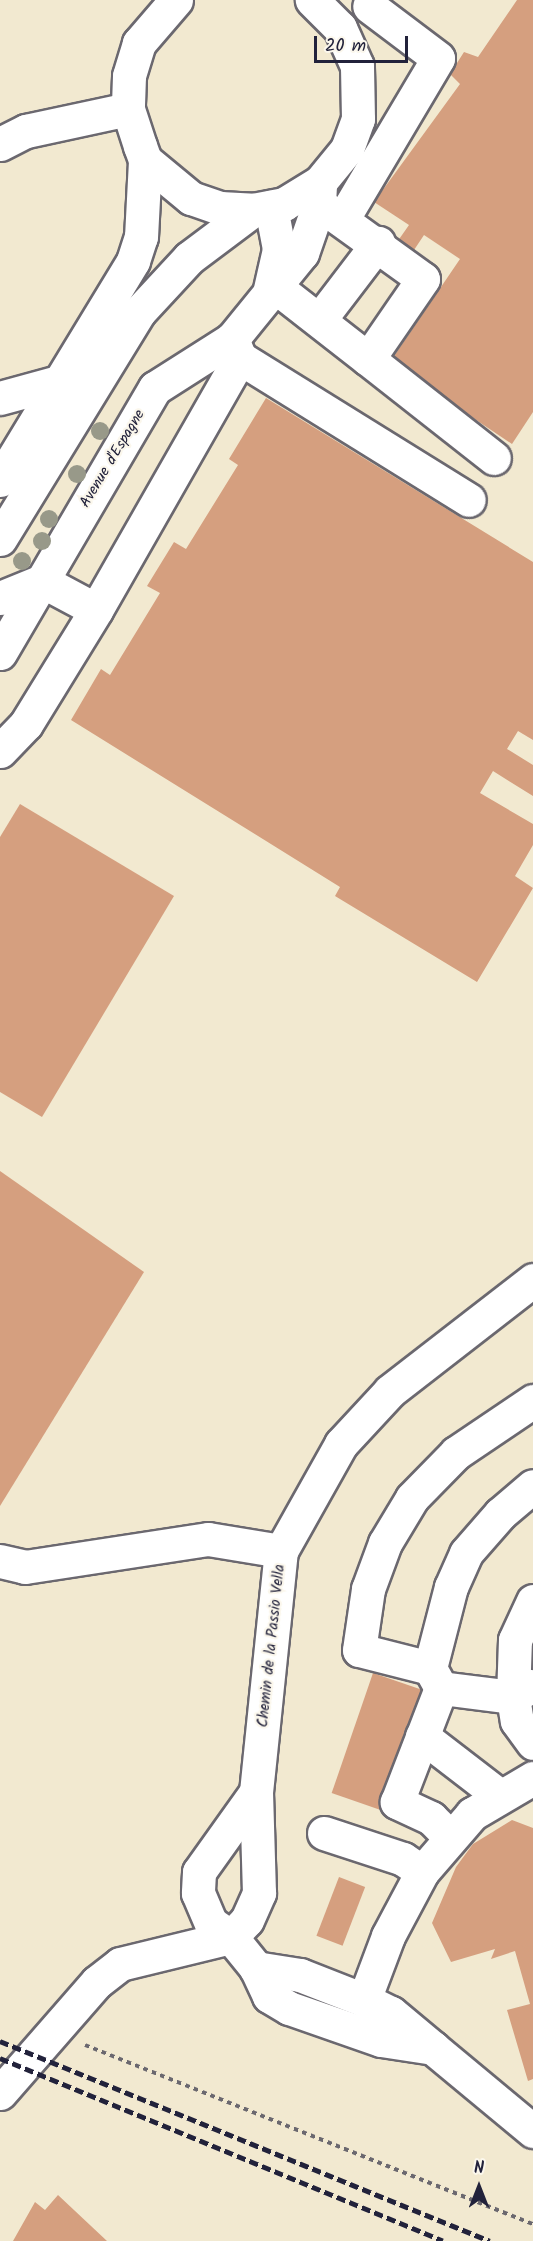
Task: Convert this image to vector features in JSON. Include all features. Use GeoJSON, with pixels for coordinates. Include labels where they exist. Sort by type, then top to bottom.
{"type":"FeatureCollection","features":[{"type":"Feature","properties":{"kind":"street"},"geometry":{"type":"LineString","coordinates":[[0,480],[133,261],[141,237],[145,160],[128,108],[129,76],[139,43],[176,0]]}},
{"type":"Feature","properties":{"kind":"street"},"geometry":{"type":"LineString","coordinates":[[312,0],[357,8],[438,58],[327,202]]}},
{"type":"Feature","properties":{"kind":"street"},"geometry":{"type":"LineString","coordinates":[[327,202],[358,120],[357,8]]}},
{"type":"Feature","properties":{"kind":"street"},"geometry":{"type":"LineString","coordinates":[[9,133],[128,108]]}},
{"type":"Feature","properties":{"kind":"street"},"geometry":{"type":"LineString","coordinates":[[145,160],[191,198],[220,208],[262,208],[327,202],[423,279],[368,359]]}},
{"type":"Feature","properties":{"kind":"street","name":"Avenue d'Espagne"},"geometry":{"type":"LineString","coordinates":[[0,653],[155,388],[236,349],[302,253],[327,202]]}},
{"type":"Feature","properties":{"kind":"street"},"geometry":{"type":"LineString","coordinates":[[0,539],[139,312],[189,258],[262,208]]}},
{"type":"Feature","properties":{"kind":"street","name":"Avenue d'Espagne"},"geometry":{"type":"LineString","coordinates":[[262,208],[279,249],[271,295]]}},
{"type":"Feature","properties":{"kind":"street"},"geometry":{"type":"LineString","coordinates":[[320,320],[378,243]]}},
{"type":"Feature","properties":{"kind":"street"},"geometry":{"type":"LineString","coordinates":[[271,295],[320,320],[494,458]]}},
{"type":"Feature","properties":{"kind":"street"},"geometry":{"type":"LineString","coordinates":[[0,751],[26,724],[96,610],[236,349],[469,500]]}},
{"type":"Feature","properties":{"kind":"street"},"geometry":{"type":"LineString","coordinates":[[0,398],[62,381]]}},
{"type":"Feature","properties":{"kind":"street"},"geometry":{"type":"LineString","coordinates":[[0,598],[42,581],[96,610]]}},
{"type":"Feature","properties":{"kind":"street","name":"Chemin de la Passio Vella"},"geometry":{"type":"LineString","coordinates":[[256,1792],[199,1872],[204,1909],[231,1937],[259,1893],[256,1792],[281,1551],[341,1444],[390,1390],[533,1281]]}},
{"type":"Feature","properties":{"kind":"street"},"geometry":{"type":"LineString","coordinates":[[523,1691],[435,1678],[359,1650],[368,1589],[385,1543],[412,1498],[456,1453],[533,1401]]}},
{"type":"Feature","properties":{"kind":"street"},"geometry":{"type":"LineString","coordinates":[[450,1837],[431,1818],[397,1802],[422,1736],[451,1587],[466,1554],[500,1514],[533,1486]]}},
{"type":"Feature","properties":{"kind":"street"},"geometry":{"type":"LineString","coordinates":[[0,1561],[25,1567],[208,1539],[281,1551]]}},
{"type":"Feature","properties":{"kind":"street"},"geometry":{"type":"LineString","coordinates":[[533,1601],[515,1640],[523,1691],[517,1721],[533,1743]]}},
{"type":"Feature","properties":{"kind":"street"},"geometry":{"type":"LineString","coordinates":[[422,1736],[500,1796]]}},
{"type":"Feature","properties":{"kind":"street"},"geometry":{"type":"LineString","coordinates":[[364,2000],[387,1936],[422,1872],[450,1837],[500,1796],[533,1778]]}},
{"type":"Feature","properties":{"kind":"street"},"geometry":{"type":"LineString","coordinates":[[324,1833],[403,1859],[422,1872]]}},
{"type":"Feature","properties":{"kind":"street"},"geometry":{"type":"LineString","coordinates":[[0,2093],[97,1982],[120,1964],[231,1937],[256,1968],[269,1996],[289,2008],[381,2040],[433,2048]]}},
{"type":"Feature","properties":{"kind":"street"},"geometry":{"type":"LineString","coordinates":[[256,1968],[300,1976],[364,2000],[391,2013],[533,2131]]}},
{"type":"Feature","properties":{"kind":"path"},"geometry":{"type":"LineString","coordinates":[[105,2053],[533,2224]]}},
{"type":"Feature","properties":{"kind":"building"},"geometry":{"type":"Polygon","coordinates":[[[517,0],[533,0],[533,412],[512,444],[390,362],[460,259],[424,235],[410,256],[395,245],[409,225],[374,202],[460,84],[450,74],[464,52],[478,57],[517,0]]]}},
{"type":"Feature","properties":{"kind":"building"},"geometry":{"type":"Polygon","coordinates":[[[266,398],[533,562],[533,740],[518,731],[507,749],[533,765],[533,796],[493,771],[480,793],[533,824],[533,845],[515,876],[533,888],[477,982],[335,896],[340,887],[71,720],[101,669],[110,675],[160,593],[147,586],[174,542],[186,549],[238,465],[229,459],[266,398]]]}},
{"type":"Feature","properties":{"kind":"building"},"geometry":{"type":"Polygon","coordinates":[[[20,804],[174,896],[42,1117],[0,1092],[0,837],[20,804]]]}},
{"type":"Feature","properties":{"kind":"building"},"geometry":{"type":"Polygon","coordinates":[[[0,1171],[144,1272],[0,1506],[0,1171]]]}},
{"type":"Feature","properties":{"kind":"building"},"geometry":{"type":"Polygon","coordinates":[[[373,1673],[424,1691],[383,1811],[332,1793],[373,1673]]]}},
{"type":"Feature","properties":{"kind":"building"},"geometry":{"type":"Polygon","coordinates":[[[512,1820],[533,1828],[533,2079],[528,2081],[507,2010],[530,2004],[515,1951],[491,1959],[495,1949],[451,1962],[432,1923],[456,1867],[473,1844],[512,1820]]]}},
{"type":"Feature","properties":{"kind":"building"},"geometry":{"type":"Polygon","coordinates":[[[339,1877],[365,1887],[343,1946],[316,1936],[339,1877]]]}},
{"type":"Feature","properties":{"kind":"building"},"geometry":{"type":"Polygon","coordinates":[[[58,2195],[107,2241],[13,2241],[35,2202],[45,2210],[58,2195]]]}},
{"type":"Feature","properties":{"kind":"railway"},"geometry":{"type":"LineString","coordinates":[[0,2041],[490,2241]]}},
{"type":"Feature","properties":{"kind":"railway"},"geometry":{"type":"LineString","coordinates":[[0,2058],[443,2241]]}}]}
